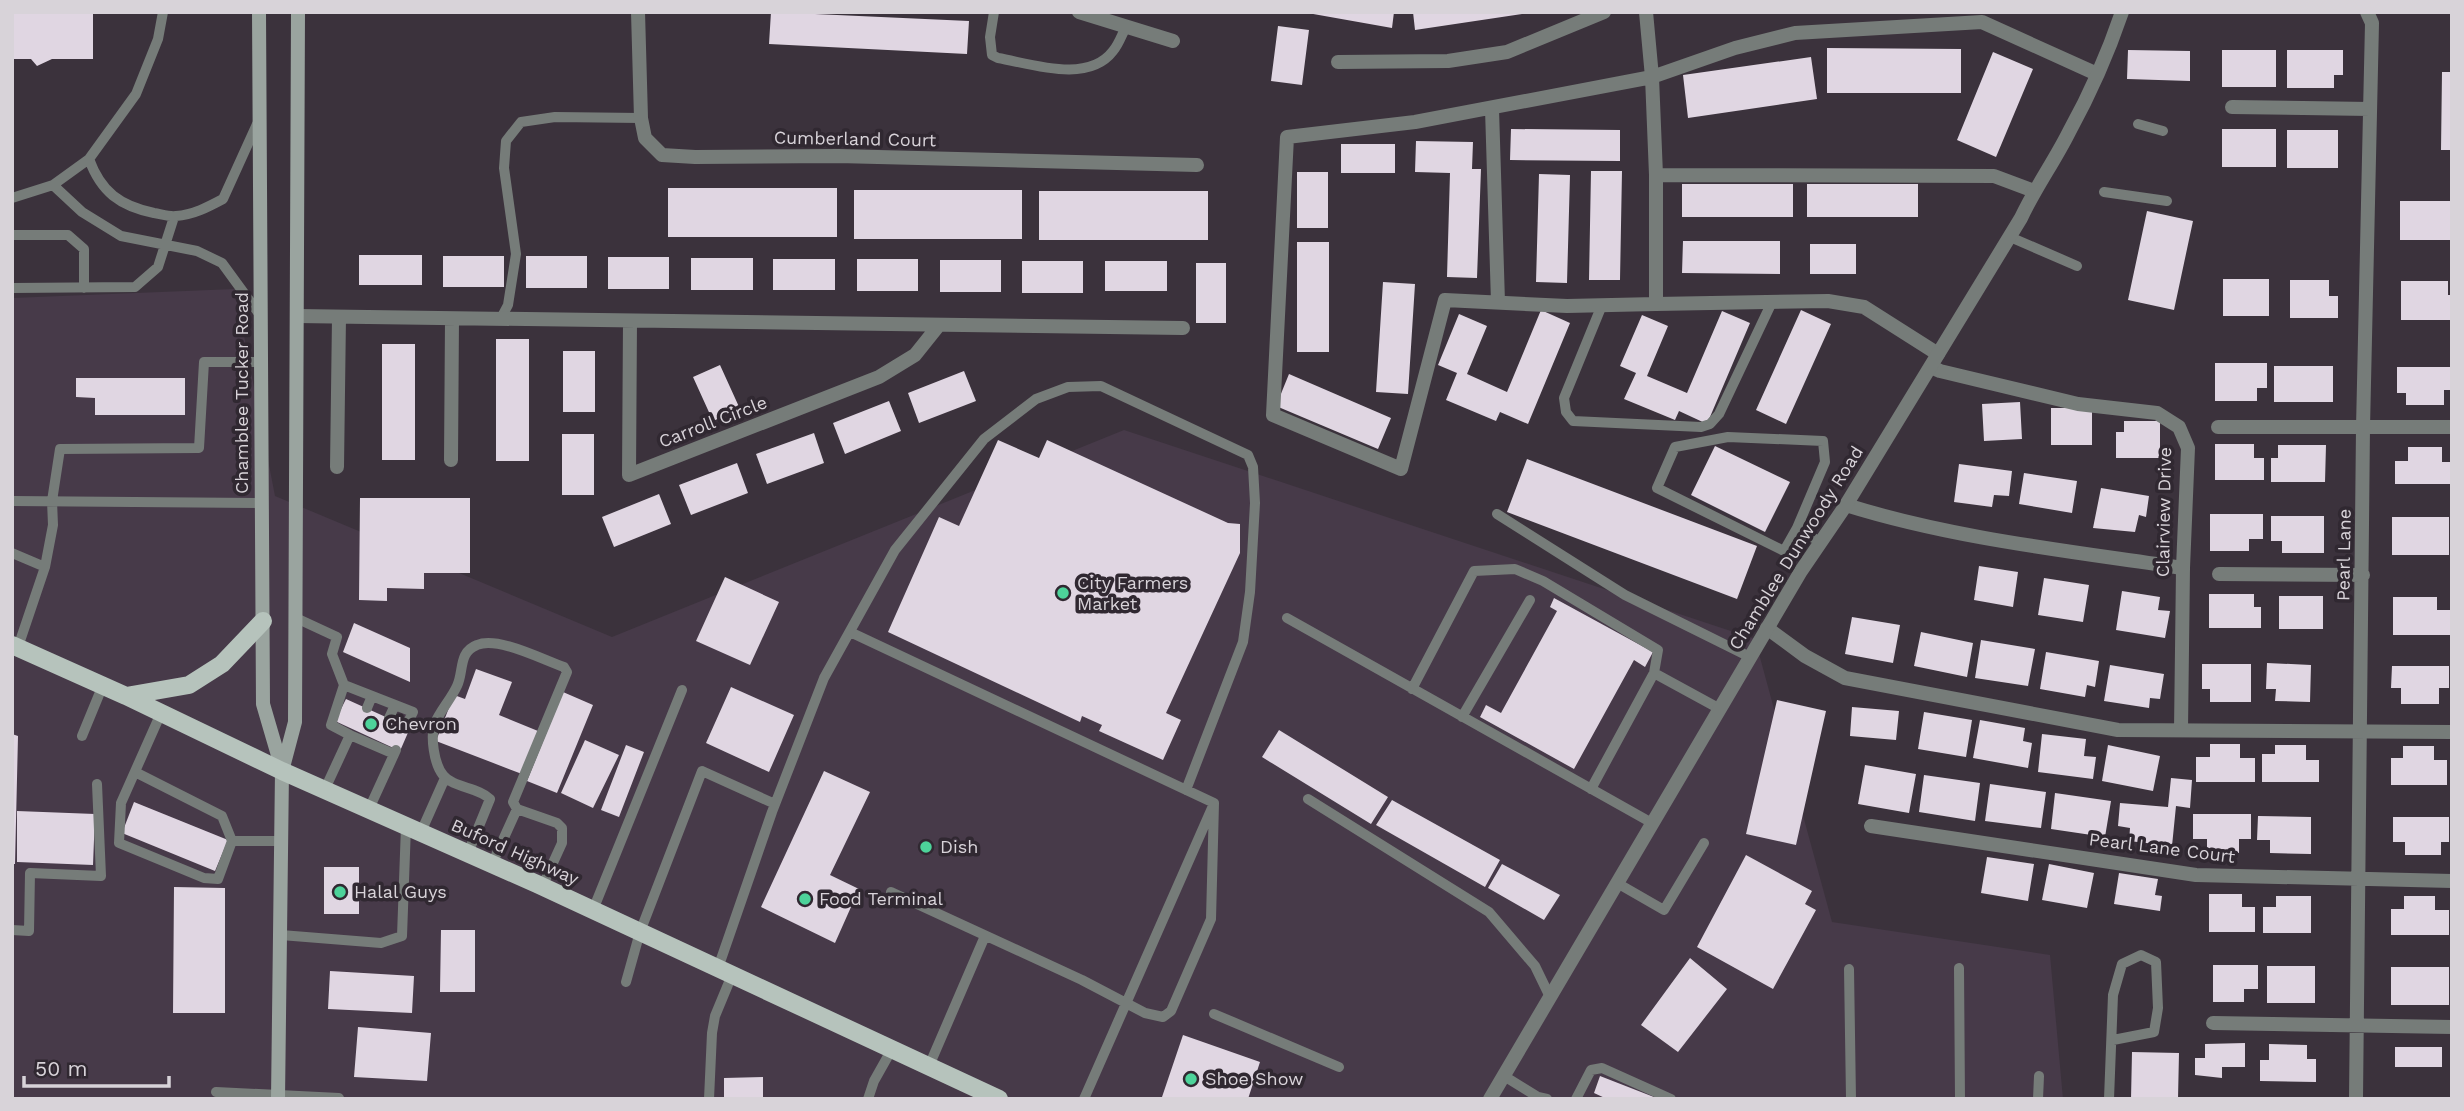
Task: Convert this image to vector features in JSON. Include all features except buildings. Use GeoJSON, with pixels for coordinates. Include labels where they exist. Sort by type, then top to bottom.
{"type":"FeatureCollection","features":[{"type":"Feature","properties":{"kind":"main road","name":"Chamblee Tucker Road"},"geometry":{"type":"LineString","coordinates":[[259,12],[263,704],[282,771]]}},
{"type":"Feature","properties":{"kind":"main road","name":"Chamblee Tucker Road"},"geometry":{"type":"LineString","coordinates":[[278,1098],[282,771],[295,722],[298,12]]}},
{"type":"Feature","properties":{"kind":"main road"},"geometry":{"type":"LineString","coordinates":[[127,696],[189,685],[222,664],[263,621]]}},
{"type":"Feature","properties":{"kind":"main road","name":"Buford Highway"},"geometry":{"type":"LineString","coordinates":[[15,646],[999,1099]]}},
{"type":"Feature","properties":{"kind":"street","name":"Cumberland Court"},"geometry":{"type":"LineString","coordinates":[[638,12],[641,118],[645,138],[662,155],[838,156],[1197,165]]}},
{"type":"Feature","properties":{"kind":"street"},"geometry":{"type":"LineString","coordinates":[[1079,12],[1173,41]]}},
{"type":"Feature","properties":{"kind":"street"},"geometry":{"type":"LineString","coordinates":[[1338,62],[1448,61],[1507,52],[1604,12]]}},
{"type":"Feature","properties":{"kind":"street"},"geometry":{"type":"LineString","coordinates":[[1646,12],[1656,175],[1656,304]]}},
{"type":"Feature","properties":{"kind":"street","name":"Chamblee Dunwoody Road"},"geometry":{"type":"LineString","coordinates":[[1490,1099],[1767,628],[1846,505],[2010,237],[2069,133],[2112,41],[2122,12]]}},
{"type":"Feature","properties":{"kind":"street","name":"Pearl Lane"},"geometry":{"type":"LineString","coordinates":[[2356,1099],[2363,428],[2372,23],[2367,12]]}},
{"type":"Feature","properties":{"kind":"street"},"geometry":{"type":"LineString","coordinates":[[1498,302],[1492,109],[1652,77],[1735,48],[1795,33],[1982,17],[2097,74]]}},
{"type":"Feature","properties":{"kind":"street"},"geometry":{"type":"LineString","coordinates":[[2232,107],[2370,109]]}},
{"type":"Feature","properties":{"kind":"street","name":"Clairview Drive"},"geometry":{"type":"LineString","coordinates":[[1492,109],[1287,137],[1273,415],[1401,469],[1446,300],[1602,305],[1828,301],[1864,307],[1935,361],[1940,371],[2078,404],[2157,413],[2179,427],[2188,447],[2181,730]]}},
{"type":"Feature","properties":{"kind":"street"},"geometry":{"type":"LineString","coordinates":[[1656,175],[1994,176],[2034,191]]}},
{"type":"Feature","properties":{"kind":"street"},"geometry":{"type":"LineString","coordinates":[[297,316],[1184,328]]}},
{"type":"Feature","properties":{"kind":"street"},"geometry":{"type":"LineString","coordinates":[[337,467],[339,317]]}},
{"type":"Feature","properties":{"kind":"street"},"geometry":{"type":"LineString","coordinates":[[451,460],[452,319]]}},
{"type":"Feature","properties":{"kind":"street","name":"Carroll Circle"},"geometry":{"type":"LineString","coordinates":[[629,321],[629,475],[879,377],[915,355],[939,325]]}},
{"type":"Feature","properties":{"kind":"street"},"geometry":{"type":"LineString","coordinates":[[2218,427],[2452,428]]}},
{"type":"Feature","properties":{"kind":"street"},"geometry":{"type":"LineString","coordinates":[[1846,505],[1897,521],[1954,533],[2183,568]]}},
{"type":"Feature","properties":{"kind":"street"},"geometry":{"type":"LineString","coordinates":[[2218,574],[2363,575]]}},
{"type":"Feature","properties":{"kind":"street"},"geometry":{"type":"LineString","coordinates":[[1767,628],[1805,656],[1845,678],[2118,730],[2452,732]]}},
{"type":"Feature","properties":{"kind":"street","name":"Pearl Lane Court"},"geometry":{"type":"LineString","coordinates":[[1871,827],[2196,875],[2452,881]]}},
{"type":"Feature","properties":{"kind":"street"},"geometry":{"type":"LineString","coordinates":[[2213,1023],[2452,1027]]}},
{"type":"Feature","properties":{"kind":"lane"},"geometry":{"type":"LineString","coordinates":[[12,198],[53,185],[89,159],[136,94],[158,39],[163,12]]}},
{"type":"Feature","properties":{"kind":"lane"},"geometry":{"type":"LineString","coordinates":[[994,12],[990,37],[992,55],[1066,70],[1094,66],[1112,52],[1126,27]]}},
{"type":"Feature","properties":{"kind":"lane"},"geometry":{"type":"LineString","coordinates":[[89,159],[95,176],[111,194],[132,208],[174,217],[198,212],[223,200],[260,117]]}},
{"type":"Feature","properties":{"kind":"lane"},"geometry":{"type":"LineString","coordinates":[[500,320],[508,305],[516,254],[504,168],[506,141],[521,121],[555,117],[641,118]]}},
{"type":"Feature","properties":{"kind":"lane"},"geometry":{"type":"LineString","coordinates":[[2138,124],[2163,131]]}},
{"type":"Feature","properties":{"kind":"lane"},"geometry":{"type":"LineString","coordinates":[[53,185],[82,212],[121,236],[197,251],[222,263],[261,316]]}},
{"type":"Feature","properties":{"kind":"lane"},"geometry":{"type":"LineString","coordinates":[[2104,192],[2167,201]]}},
{"type":"Feature","properties":{"kind":"lane"},"geometry":{"type":"LineString","coordinates":[[12,288],[135,286],[158,267],[174,217]]}},
{"type":"Feature","properties":{"kind":"lane"},"geometry":{"type":"LineString","coordinates":[[12,235],[68,235],[84,249],[84,288]]}},
{"type":"Feature","properties":{"kind":"lane"},"geometry":{"type":"LineString","coordinates":[[2010,237],[2077,266]]}},
{"type":"Feature","properties":{"kind":"lane"},"geometry":{"type":"LineString","coordinates":[[1602,305],[1564,398],[1566,412],[1573,421],[1701,427],[1710,424],[1719,414],[1772,302]]}},
{"type":"Feature","properties":{"kind":"lane"},"geometry":{"type":"LineString","coordinates":[[15,646],[45,567],[53,525],[52,501],[60,449],[199,447],[204,362],[261,362]]}},
{"type":"Feature","properties":{"kind":"lane"},"geometry":{"type":"LineString","coordinates":[[709,1099],[712,1033],[725,972],[775,804],[824,678],[895,550],[984,439],[1036,399],[1068,387],[1101,386],[1248,454],[1253,467],[1255,503],[1250,592],[1243,642],[1186,790]]}},
{"type":"Feature","properties":{"kind":"lane"},"geometry":{"type":"LineString","coordinates":[[1728,437],[1824,440],[1825,462],[1797,528],[1784,551],[1657,488],[1675,447],[1728,437]]}},
{"type":"Feature","properties":{"kind":"lane"},"geometry":{"type":"LineString","coordinates":[[12,501],[262,503]]}},
{"type":"Feature","properties":{"kind":"lane"},"geometry":{"type":"LineString","coordinates":[[1497,514],[1625,595],[1750,657]]}},
{"type":"Feature","properties":{"kind":"lane"},"geometry":{"type":"LineString","coordinates":[[1797,528],[1820,542]]}},
{"type":"Feature","properties":{"kind":"lane"},"geometry":{"type":"LineString","coordinates":[[12,553],[45,567]]}},
{"type":"Feature","properties":{"kind":"lane"},"geometry":{"type":"LineString","coordinates":[[1412,689],[1474,571],[1515,569],[1543,581],[1658,650],[1654,673],[1591,789]]}},
{"type":"Feature","properties":{"kind":"lane"},"geometry":{"type":"LineString","coordinates":[[1462,717],[1530,600]]}},
{"type":"Feature","properties":{"kind":"lane"},"geometry":{"type":"LineString","coordinates":[[296,618],[337,637],[332,654],[344,685],[331,725],[395,752],[369,809]]}},
{"type":"Feature","properties":{"kind":"lane"},"geometry":{"type":"LineString","coordinates":[[1287,618],[1652,823]]}},
{"type":"Feature","properties":{"kind":"lane"},"geometry":{"type":"LineString","coordinates":[[850,632],[1214,803]]}},
{"type":"Feature","properties":{"kind":"lane"},"geometry":{"type":"LineString","coordinates":[[468,853],[490,799],[444,778],[437,765],[435,723],[459,683],[463,659],[467,652],[477,644],[504,645],[564,667],[567,672],[513,802],[517,809],[557,823],[562,828],[562,843],[542,887]]}},
{"type":"Feature","properties":{"kind":"lane"},"geometry":{"type":"LineString","coordinates":[[1654,673],[1720,709]]}},
{"type":"Feature","properties":{"kind":"lane"},"geometry":{"type":"LineString","coordinates":[[82,736],[103,685]]}},
{"type":"Feature","properties":{"kind":"lane"},"geometry":{"type":"LineString","coordinates":[[344,685],[413,712],[406,726]]}},
{"type":"Feature","properties":{"kind":"lane"},"geometry":{"type":"LineString","coordinates":[[593,910],[682,690]]}},
{"type":"Feature","properties":{"kind":"lane"},"geometry":{"type":"LineString","coordinates":[[367,708],[372,696]]}},
{"type":"Feature","properties":{"kind":"lane"},"geometry":{"type":"LineString","coordinates":[[389,718],[395,705]]}},
{"type":"Feature","properties":{"kind":"lane"},"geometry":{"type":"LineString","coordinates":[[135,772],[222,816],[232,841],[218,879],[204,877],[119,843],[121,803],[161,713]]}},
{"type":"Feature","properties":{"kind":"lane"},"geometry":{"type":"LineString","coordinates":[[325,789],[354,734]]}},
{"type":"Feature","properties":{"kind":"lane"},"geometry":{"type":"LineString","coordinates":[[626,982],[640,932],[702,771],[775,804]]}},
{"type":"Feature","properties":{"kind":"lane"},"geometry":{"type":"LineString","coordinates":[[281,934],[381,943],[402,936],[414,829],[444,778]]}},
{"type":"Feature","properties":{"kind":"lane"},"geometry":{"type":"LineString","coordinates":[[12,930],[29,931],[30,873],[101,876],[97,784]]}},
{"type":"Feature","properties":{"kind":"lane"},"geometry":{"type":"LineString","coordinates":[[1308,799],[1489,912],[1535,966],[1550,997]]}},
{"type":"Feature","properties":{"kind":"lane"},"geometry":{"type":"LineString","coordinates":[[1084,1099],[1214,803]]}},
{"type":"Feature","properties":{"kind":"lane"},"geometry":{"type":"LineString","coordinates":[[891,892],[1082,980],[1145,1013],[1163,1017],[1171,1011],[1211,919],[1214,803]]}},
{"type":"Feature","properties":{"kind":"lane"},"geometry":{"type":"LineString","coordinates":[[492,864],[517,809]]}},
{"type":"Feature","properties":{"kind":"lane"},"geometry":{"type":"LineString","coordinates":[[232,841],[281,841]]}},
{"type":"Feature","properties":{"kind":"lane"},"geometry":{"type":"LineString","coordinates":[[1617,883],[1664,910],[1704,843]]}},
{"type":"Feature","properties":{"kind":"lane"},"geometry":{"type":"LineString","coordinates":[[929,1066],[985,936]]}},
{"type":"Feature","properties":{"kind":"lane"},"geometry":{"type":"LineString","coordinates":[[2109,1099],[2113,995],[2122,964],[2141,955],[2156,962],[2158,1008],[2154,1031],[2112,1040]]}},
{"type":"Feature","properties":{"kind":"lane"},"geometry":{"type":"LineString","coordinates":[[1959,968],[1960,1099]]}},
{"type":"Feature","properties":{"kind":"lane"},"geometry":{"type":"LineString","coordinates":[[1849,969],[1851,1099]]}},
{"type":"Feature","properties":{"kind":"lane"},"geometry":{"type":"LineString","coordinates":[[1214,1014],[1339,1067]]}},
{"type":"Feature","properties":{"kind":"lane"},"geometry":{"type":"LineString","coordinates":[[868,1099],[874,1081],[892,1049]]}},
{"type":"Feature","properties":{"kind":"lane"},"geometry":{"type":"LineString","coordinates":[[1576,1099],[1591,1070],[1602,1068],[1671,1099]]}},
{"type":"Feature","properties":{"kind":"lane"},"geometry":{"type":"LineString","coordinates":[[1504,1076],[1546,1099]]}},
{"type":"Feature","properties":{"kind":"lane"},"geometry":{"type":"LineString","coordinates":[[2038,1099],[2039,1076]]}},
{"type":"Feature","properties":{"kind":"lane"},"geometry":{"type":"LineString","coordinates":[[216,1092],[278,1098],[340,1098]]}},
{"type":"Feature","properties":{"kind":"shaded area"},"geometry":{"type":"Polygon","coordinates":[[[235,289],[275,496],[612,637],[1124,430],[1755,639],[1832,922],[2050,955],[2063,1099],[12,1099],[12,298],[235,289]]]}},
{"type":"Feature","properties":{"kind":"place","name":"City Farmers Market"},"geometry":{"type":"Point","coordinates":[1063,593]}},
{"type":"Feature","properties":{"kind":"place","name":"Chevron"},"geometry":{"type":"Point","coordinates":[371,724]}},
{"type":"Feature","properties":{"kind":"place","name":"Dish"},"geometry":{"type":"Point","coordinates":[926,847]}},
{"type":"Feature","properties":{"kind":"place","name":"Halal Guys"},"geometry":{"type":"Point","coordinates":[340,892]}},
{"type":"Feature","properties":{"kind":"place","name":"Food Terminal"},"geometry":{"type":"Point","coordinates":[805,899]}},
{"type":"Feature","properties":{"kind":"place","name":"Shoe Show"},"geometry":{"type":"Point","coordinates":[1191,1079]}}]}
